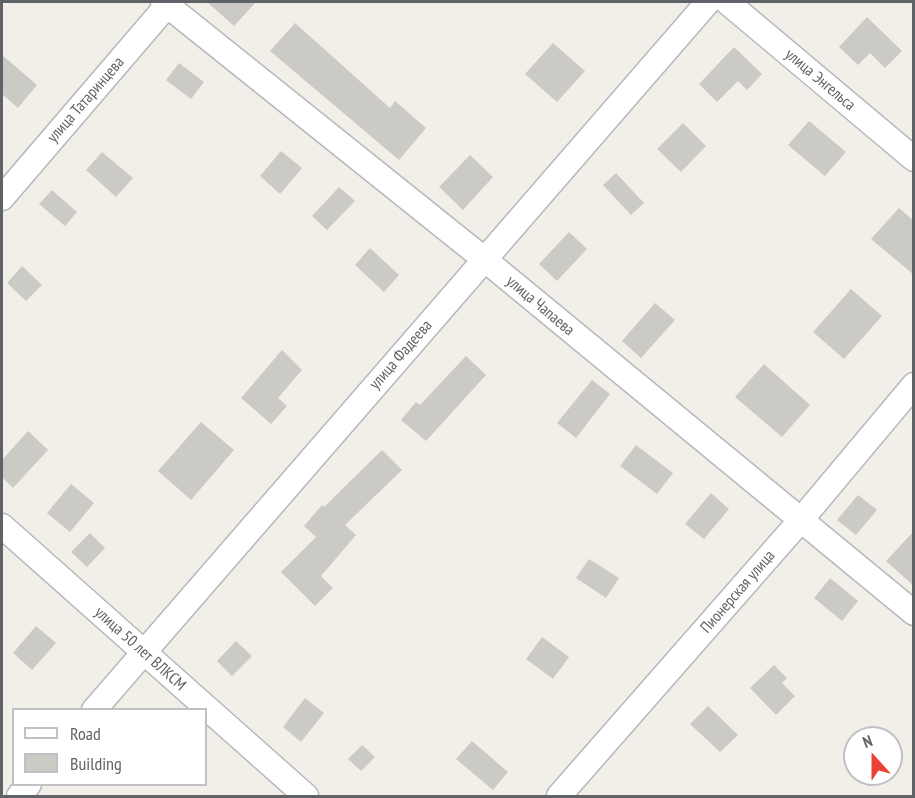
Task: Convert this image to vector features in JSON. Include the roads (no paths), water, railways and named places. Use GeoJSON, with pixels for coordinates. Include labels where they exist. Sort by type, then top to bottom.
{"type":"FeatureCollection","features":[{"type":"Feature","properties":{"kind":"street","name":"улица Фадеева"},"geometry":{"type":"LineString","coordinates":[[96,708],[708,2]]}},
{"type":"Feature","properties":{"kind":"street","name":"улица Энгельса"},"geometry":{"type":"LineString","coordinates":[[727,2],[914,159]]}},
{"type":"Feature","properties":{"kind":"street","name":"улица Чапаева"},"geometry":{"type":"LineString","coordinates":[[167,3],[484,259],[914,613]]}},
{"type":"Feature","properties":{"kind":"street","name":"улица Татаринцева"},"geometry":{"type":"LineString","coordinates":[[2,198],[167,3]]}},
{"type":"Feature","properties":{"kind":"street","name":"Пионерская улица"},"geometry":{"type":"LineString","coordinates":[[559,796],[800,521],[914,384]]}},
{"type":"Feature","properties":{"kind":"street","name":"улица 50 лет ВЛКСМ"},"geometry":{"type":"LineString","coordinates":[[2,526],[306,796]]}}]}
